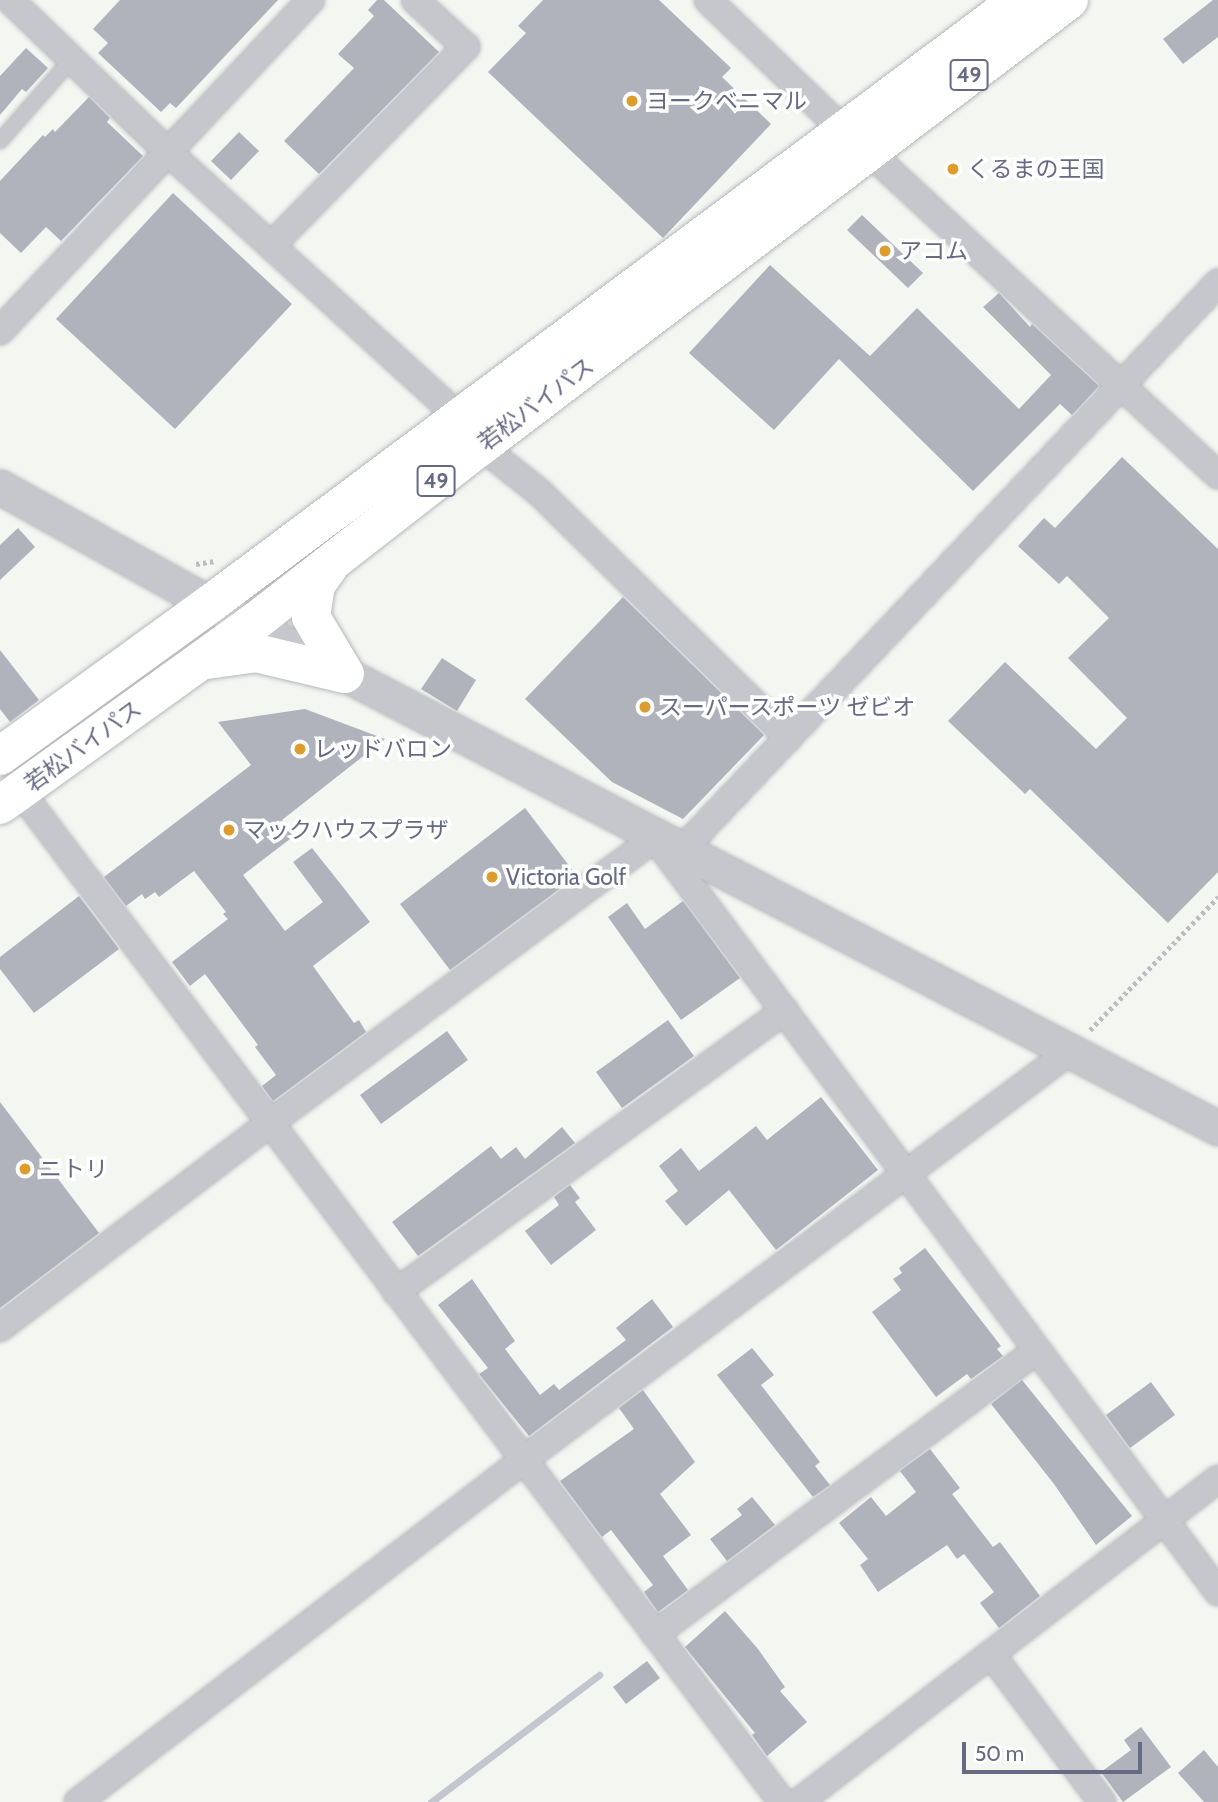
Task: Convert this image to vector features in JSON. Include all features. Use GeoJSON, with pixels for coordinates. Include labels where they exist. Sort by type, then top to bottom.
{"type":"FeatureCollection","features":[{"type":"Feature","properties":{"kind":"highway","name":"若松バイパス"},"geometry":{"type":"LineString","coordinates":[[10,798],[252,624],[481,446],[857,141],[1019,0]]}},
{"type":"Feature","properties":{"kind":"highway","name":"若松バイパス"},"geometry":{"type":"LineString","coordinates":[[0,757],[210,604],[458,416],[857,141],[1069,0]]}},
{"type":"Feature","properties":{"kind":"highway"},"geometry":{"type":"LineString","coordinates":[[332,562],[317,585],[311,617],[345,674]]}},
{"type":"Feature","properties":{"kind":"highway"},"geometry":{"type":"LineString","coordinates":[[195,665],[220,657],[256,653],[345,674]]}},
{"type":"Feature","properties":{"kind":"street"},"geometry":{"type":"LineString","coordinates":[[10,0],[168,152],[458,416]]}},
{"type":"Feature","properties":{"kind":"street"},"geometry":{"type":"LineString","coordinates":[[0,331],[311,0]]}},
{"type":"Feature","properties":{"kind":"street"},"geometry":{"type":"LineString","coordinates":[[271,246],[466,47],[415,0]]}},
{"type":"Feature","properties":{"kind":"street"},"geometry":{"type":"LineString","coordinates":[[708,0],[1218,475]]}},
{"type":"Feature","properties":{"kind":"street"},"geometry":{"type":"LineString","coordinates":[[0,1328],[271,1122],[668,845],[789,738],[1218,283]]}},
{"type":"Feature","properties":{"kind":"street"},"geometry":{"type":"LineString","coordinates":[[481,446],[540,493],[789,738]]}},
{"type":"Feature","properties":{"kind":"street"},"geometry":{"type":"LineString","coordinates":[[0,487],[210,604],[668,845],[1218,1128]]}},
{"type":"Feature","properties":{"kind":"street"},"geometry":{"type":"LineString","coordinates":[[10,798],[271,1122],[396,1292],[526,1458],[782,1802]]}},
{"type":"Feature","properties":{"kind":"street"},"geometry":{"type":"LineString","coordinates":[[668,845],[904,1175],[1218,1592]]}},
{"type":"Feature","properties":{"kind":"street"},"geometry":{"type":"LineString","coordinates":[[396,1292],[785,1010]]}},
{"type":"Feature","properties":{"kind":"street"},"geometry":{"type":"LineString","coordinates":[[78,1802],[526,1458],[1069,1052]]}},
{"type":"Feature","properties":{"kind":"street"},"geometry":{"type":"LineString","coordinates":[[655,1634],[1037,1350]]}},
{"type":"Feature","properties":{"kind":"street"},"geometry":{"type":"LineString","coordinates":[[799,1802],[1218,1479]]}},
{"type":"Feature","properties":{"kind":"street"},"geometry":{"type":"LineString","coordinates":[[991,1654],[1102,1802]]}},
{"type":"Feature","properties":{"kind":"lane"},"geometry":{"type":"LineString","coordinates":[[0,141],[72,59]]}},
{"type":"Feature","properties":{"kind":"path"},"geometry":{"type":"LineString","coordinates":[[193,564],[221,560]]}},
{"type":"Feature","properties":{"kind":"path"},"geometry":{"type":"LineString","coordinates":[[1069,1052],[1218,897]]}},
{"type":"Feature","properties":{"kind":"building"},"geometry":{"type":"Polygon","coordinates":[[[120,0],[278,0],[176,108],[170,103],[161,112],[98,53],[108,43],[93,29],[120,0]]]}},
{"type":"Feature","properties":{"kind":"building"},"geometry":{"type":"Polygon","coordinates":[[[377,0],[384,0],[439,52],[319,174],[284,141],[354,68],[338,54],[374,16],[368,10],[377,0]]]}},
{"type":"Feature","properties":{"kind":"building","name":"ヨークベニマル"},"geometry":{"type":"Polygon","coordinates":[[[543,0],[659,0],[731,68],[722,77],[771,124],[663,238],[488,72],[526,33],[518,26],[543,0]]]}},
{"type":"Feature","properties":{"kind":"building"},"geometry":{"type":"Polygon","coordinates":[[[1213,0],[1218,0],[1218,37],[1183,64],[1163,39],[1213,0]]]}},
{"type":"Feature","properties":{"kind":"building"},"geometry":{"type":"Polygon","coordinates":[[[26,48],[48,68],[26,92],[22,89],[0,115],[0,76],[26,48]]]}},
{"type":"Feature","properties":{"kind":"building"},"geometry":{"type":"Polygon","coordinates":[[[89,97],[110,118],[107,122],[143,156],[61,241],[46,227],[21,253],[0,233],[0,181],[43,135],[45,137],[53,129],[55,132],[89,97]]]}},
{"type":"Feature","properties":{"kind":"building"},"geometry":{"type":"Polygon","coordinates":[[[239,132],[259,151],[231,180],[211,161],[239,132]]]}},
{"type":"Feature","properties":{"kind":"building"},"geometry":{"type":"Polygon","coordinates":[[[173,193],[292,304],[175,429],[56,319],[173,193]]]}},
{"type":"Feature","properties":{"kind":"building"},"geometry":{"type":"Polygon","coordinates":[[[862,215],[923,273],[908,288],[847,230],[862,215]]]}},
{"type":"Feature","properties":{"kind":"building"},"geometry":{"type":"Polygon","coordinates":[[[770,265],[870,356],[917,308],[1019,409],[1051,375],[983,307],[999,293],[1030,327],[1032,324],[1099,386],[1072,415],[1060,404],[973,491],[839,359],[774,430],[689,353],[770,265]]]}},
{"type":"Feature","properties":{"kind":"building"},"geometry":{"type":"Polygon","coordinates":[[[1122,457],[1218,549],[1218,872],[1168,923],[1030,789],[1025,794],[948,721],[1005,662],[1096,749],[1127,718],[1068,658],[1109,618],[1067,576],[1059,584],[1018,546],[1044,518],[1055,528],[1122,457]]]}},
{"type":"Feature","properties":{"kind":"building"},"geometry":{"type":"Polygon","coordinates":[[[18,528],[35,547],[0,580],[0,545],[18,528]]]}},
{"type":"Feature","properties":{"kind":"building"},"geometry":{"type":"Polygon","coordinates":[[[623,597],[764,735],[683,819],[612,782],[525,699],[623,597]]]}},
{"type":"Feature","properties":{"kind":"building"},"geometry":{"type":"Polygon","coordinates":[[[0,650],[39,700],[10,722],[0,709],[0,650]]]}},
{"type":"Feature","properties":{"kind":"building"},"geometry":{"type":"Polygon","coordinates":[[[442,658],[476,680],[457,711],[421,689],[442,658]]]}},
{"type":"Feature","properties":{"kind":"building"},"geometry":{"type":"Polygon","coordinates":[[[305,709],[385,739],[282,820],[294,836],[243,875],[285,931],[323,902],[293,862],[312,848],[343,887],[370,922],[313,966],[354,1023],[359,1020],[366,1032],[273,1101],[262,1086],[276,1075],[255,1047],[258,1045],[205,974],[190,986],[172,962],[228,919],[223,914],[226,912],[194,871],[159,897],[155,892],[145,899],[142,894],[126,906],[104,877],[251,765],[218,722],[305,709]]]}},
{"type":"Feature","properties":{"kind":"building"},"geometry":{"type":"Polygon","coordinates":[[[525,808],[577,876],[450,970],[400,904],[525,808]]]}},
{"type":"Feature","properties":{"kind":"building"},"geometry":{"type":"Polygon","coordinates":[[[79,896],[119,949],[34,1013],[0,969],[0,957],[79,896]]]}},
{"type":"Feature","properties":{"kind":"building"},"geometry":{"type":"Polygon","coordinates":[[[683,901],[740,978],[681,1020],[608,917],[627,903],[645,929],[683,901]]]}},
{"type":"Feature","properties":{"kind":"building"},"geometry":{"type":"Polygon","coordinates":[[[668,1020],[694,1056],[622,1108],[596,1072],[668,1020]]]}},
{"type":"Feature","properties":{"kind":"building"},"geometry":{"type":"Polygon","coordinates":[[[447,1031],[468,1060],[381,1124],[360,1095],[447,1031]]]}},
{"type":"Feature","properties":{"kind":"building"},"geometry":{"type":"Polygon","coordinates":[[[821,1097],[878,1170],[776,1250],[729,1190],[686,1226],[665,1201],[678,1191],[659,1166],[681,1148],[699,1171],[756,1126],[767,1140],[821,1097]]]}},
{"type":"Feature","properties":{"kind":"building","name":"ニトリ"},"geometry":{"type":"Polygon","coordinates":[[[0,1102],[99,1233],[0,1308],[0,1102]]]}},
{"type":"Feature","properties":{"kind":"building"},"geometry":{"type":"Polygon","coordinates":[[[562,1127],[575,1143],[418,1256],[392,1222],[491,1146],[501,1159],[516,1147],[525,1159],[562,1127]]]}},
{"type":"Feature","properties":{"kind":"building"},"geometry":{"type":"Polygon","coordinates":[[[570,1185],[580,1198],[575,1202],[596,1230],[551,1265],[525,1231],[559,1205],[554,1197],[570,1185]]]}},
{"type":"Feature","properties":{"kind":"building"},"geometry":{"type":"Polygon","coordinates":[[[925,1248],[1001,1346],[997,1349],[1003,1356],[971,1379],[967,1374],[936,1397],[872,1312],[901,1290],[893,1279],[902,1273],[899,1268],[925,1248]]]}},
{"type":"Feature","properties":{"kind":"building"},"geometry":{"type":"Polygon","coordinates":[[[472,1279],[515,1341],[505,1349],[540,1395],[554,1384],[559,1390],[626,1340],[616,1328],[652,1299],[673,1327],[529,1436],[479,1374],[488,1368],[438,1305],[472,1279]]]}},
{"type":"Feature","properties":{"kind":"building"},"geometry":{"type":"Polygon","coordinates":[[[752,1348],[774,1375],[761,1385],[820,1462],[815,1466],[830,1485],[813,1497],[717,1375],[752,1348]]]}},
{"type":"Feature","properties":{"kind":"building"},"geometry":{"type":"Polygon","coordinates":[[[1022,1380],[1132,1516],[1096,1545],[1054,1484],[991,1404],[1022,1380]]]}},
{"type":"Feature","properties":{"kind":"building"},"geometry":{"type":"Polygon","coordinates":[[[1151,1382],[1175,1415],[1130,1448],[1106,1415],[1151,1382]]]}},
{"type":"Feature","properties":{"kind":"building"},"geometry":{"type":"Polygon","coordinates":[[[643,1390],[695,1462],[660,1494],[691,1535],[663,1556],[688,1590],[658,1612],[644,1592],[653,1585],[611,1530],[602,1537],[560,1481],[634,1429],[619,1408],[643,1390]]]}},
{"type":"Feature","properties":{"kind":"building"},"geometry":{"type":"Polygon","coordinates":[[[930,1449],[960,1488],[952,1494],[993,1547],[1000,1542],[1040,1596],[999,1628],[980,1603],[994,1592],[964,1554],[957,1559],[947,1545],[878,1592],[860,1565],[868,1559],[839,1523],[871,1497],[886,1516],[916,1492],[900,1471],[930,1449]]]}},
{"type":"Feature","properties":{"kind":"building"},"geometry":{"type":"Polygon","coordinates":[[[752,1497],[775,1525],[727,1561],[710,1539],[742,1515],[737,1509],[752,1497]]]}},
{"type":"Feature","properties":{"kind":"building"},"geometry":{"type":"Polygon","coordinates":[[[725,1611],[758,1649],[785,1687],[780,1691],[807,1722],[767,1756],[752,1735],[755,1733],[685,1647],[725,1611]]]}},
{"type":"Feature","properties":{"kind":"building"},"geometry":{"type":"Polygon","coordinates":[[[647,1661],[660,1678],[626,1704],[613,1687],[647,1661]]]}},
{"type":"Feature","properties":{"kind":"building"},"geometry":{"type":"Polygon","coordinates":[[[1141,1727],[1171,1767],[1123,1802],[1101,1772],[1131,1750],[1124,1740],[1141,1727]]]}},
{"type":"Feature","properties":{"kind":"building"},"geometry":{"type":"Polygon","coordinates":[[[1204,1750],[1218,1767],[1218,1802],[1204,1802],[1178,1773],[1204,1750]]]}},
{"type":"Feature","properties":{"kind":"waterway"},"geometry":{"type":"LineString","coordinates":[[431,1802],[599,1675]]}},
{"type":"Feature","properties":{"kind":"place","name":"ヨークベニマル"},"geometry":{"type":"Point","coordinates":[632,101]}},
{"type":"Feature","properties":{"kind":"place","name":"くるまの王国"},"geometry":{"type":"Point","coordinates":[953,169]}},
{"type":"Feature","properties":{"kind":"place","name":"アコム"},"geometry":{"type":"Point","coordinates":[885,251]}},
{"type":"Feature","properties":{"kind":"place","name":"スーパースポーツ ゼビオ"},"geometry":{"type":"Point","coordinates":[645,707]}},
{"type":"Feature","properties":{"kind":"place","name":"レッドバロン"},"geometry":{"type":"Point","coordinates":[300,749]}},
{"type":"Feature","properties":{"kind":"place","name":"マックハウスプラザ"},"geometry":{"type":"Point","coordinates":[229,830]}},
{"type":"Feature","properties":{"kind":"place","name":"Victoria Golf"},"geometry":{"type":"Point","coordinates":[492,877]}},
{"type":"Feature","properties":{"kind":"place","name":"ニトリ"},"geometry":{"type":"Point","coordinates":[25,1169]}}]}
